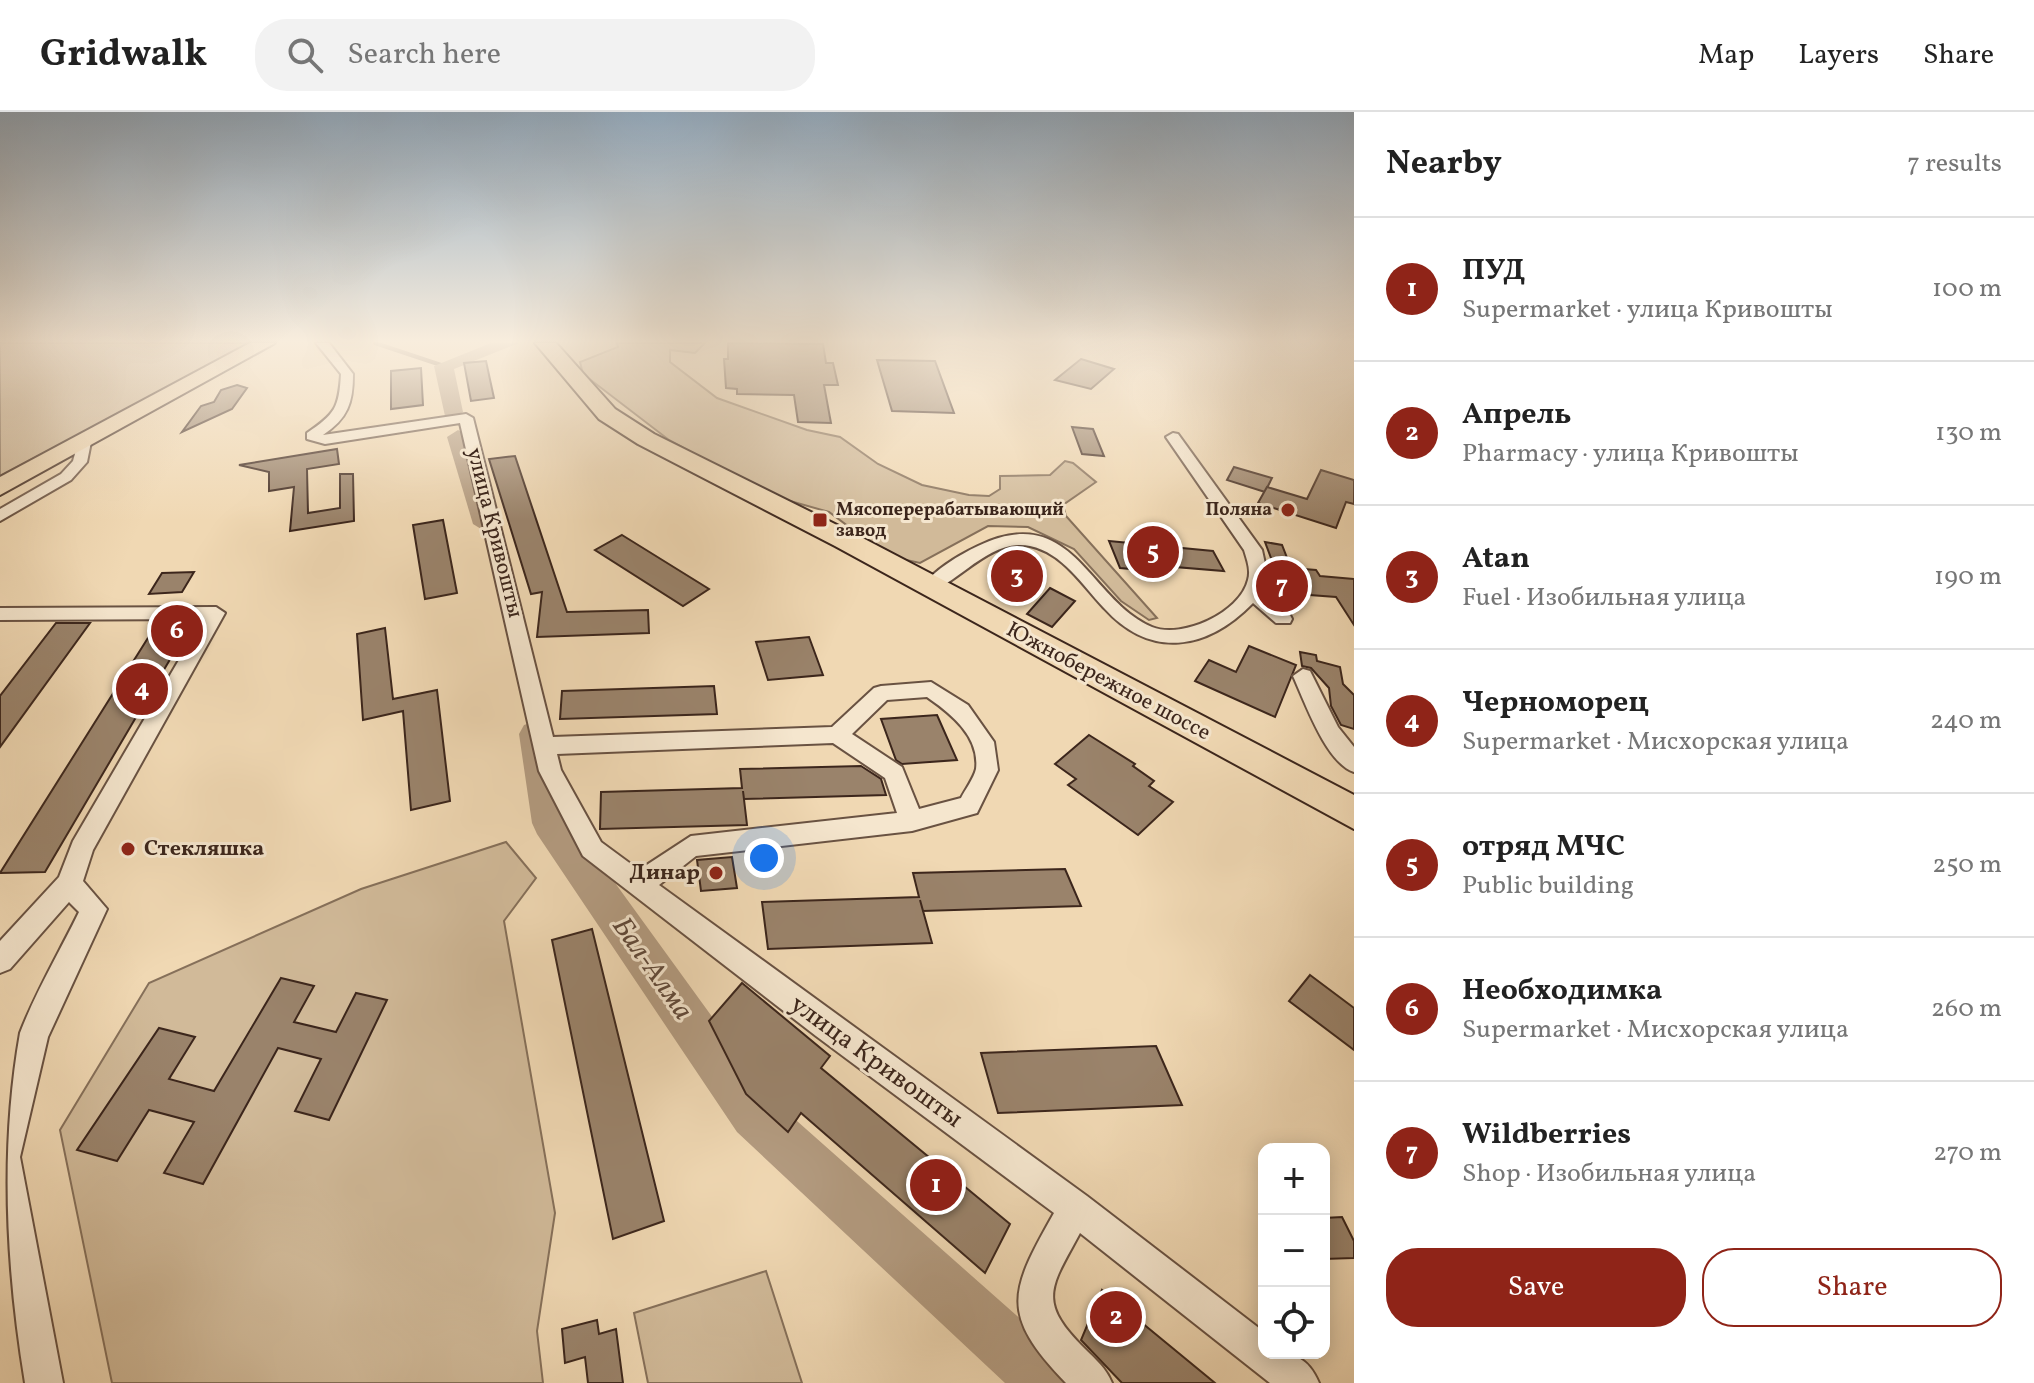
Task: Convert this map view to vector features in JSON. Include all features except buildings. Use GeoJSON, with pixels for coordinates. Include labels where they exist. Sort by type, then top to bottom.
{"type":"FeatureCollection","features":[{"type":"Feature","properties":{"kind":"highway"},"geometry":{"type":"LineString","coordinates":[[80,441],[150,402]]}},
{"type":"Feature","properties":{"kind":"highway"},"geometry":{"type":"LineString","coordinates":[[0,484],[153,402]]}},
{"type":"Feature","properties":{"kind":"highway","name":"Южнобережное шоссе"},"geometry":{"type":"LineString","coordinates":[[595,402],[627,428],[947,589],[1354,801]]}},
{"type":"Feature","properties":{"kind":"highway","name":"Южнобережное шоссе"},"geometry":{"type":"LineString","coordinates":[[947,589],[1354,813]]}},
{"type":"Feature","properties":{"kind":"street","name":"улица Кривошты"},"geometry":{"type":"LineString","coordinates":[[346,402],[333,422],[312,436],[325,440],[466,418],[547,746],[550,771],[592,849],[1075,1208],[1300,1383]]}},
{"type":"Feature","properties":{"kind":"street"},"geometry":{"type":"LineString","coordinates":[[947,589],[973,556],[1009,541],[1049,545],[1082,571],[1126,623],[1143,633],[1182,639],[1221,622],[1253,593],[1260,581],[1253,550],[1173,437]]}},
{"type":"Feature","properties":{"kind":"street"},"geometry":{"type":"LineString","coordinates":[[0,516],[66,477],[80,462],[80,441]]}},
{"type":"Feature","properties":{"kind":"street"},"geometry":{"type":"LineString","coordinates":[[1253,593],[1283,619]]}},
{"type":"Feature","properties":{"kind":"street"},"geometry":{"type":"LineString","coordinates":[[0,614],[216,613],[82,848],[69,884],[0,960]]}},
{"type":"Feature","properties":{"kind":"street"},"geometry":{"type":"LineString","coordinates":[[1303,676],[1329,732],[1354,763]]}},
{"type":"Feature","properties":{"kind":"street"},"geometry":{"type":"LineString","coordinates":[[639,885],[691,846],[912,821],[969,806],[987,770],[983,742],[961,710],[931,689],[881,693],[837,735]]}},
{"type":"Feature","properties":{"kind":"street"},"geometry":{"type":"LineString","coordinates":[[547,746],[837,735],[894,773],[912,821]]}},
{"type":"Feature","properties":{"kind":"street"},"geometry":{"type":"LineString","coordinates":[[44,1383],[4,1157],[34,1035],[94,909],[69,884]]}},
{"type":"Feature","properties":{"kind":"street"},"geometry":{"type":"LineString","coordinates":[[1075,1208],[1037,1279],[1033,1308],[1045,1336],[1093,1383]]}},
{"type":"Feature","properties":{"kind":"shaded area"},"geometry":{"type":"Polygon","coordinates":[[[0,402],[141,402],[0,476],[0,402]]]}},
{"type":"Feature","properties":{"kind":"shaded area"},"geometry":{"type":"Polygon","coordinates":[[[620,402],[729,402],[807,430],[840,437],[878,464],[922,485],[969,495],[989,496],[1000,489],[1000,476],[1050,475],[1065,461],[1073,463],[1096,482],[1063,505],[1066,516],[1157,618],[1149,620],[1121,601],[1074,549],[1028,527],[988,526],[920,563],[888,556],[829,512],[769,495],[669,440],[620,402]]]}},
{"type":"Feature","properties":{"kind":"shaded area"},"geometry":{"type":"Polygon","coordinates":[[[506,842],[536,878],[504,921],[555,1213],[537,1331],[543,1383],[112,1383],[60,1130],[149,983],[361,889],[506,842]]]}},
{"type":"Feature","properties":{"kind":"shaded area"},"geometry":{"type":"Polygon","coordinates":[[[766,1271],[802,1383],[648,1383],[634,1313],[766,1271]]]}},
{"type":"Feature","properties":{"kind":"waterway","name":"Бал-Алма"},"geometry":{"type":"LineString","coordinates":[[450,402],[452,412]]}},
{"type":"Feature","properties":{"kind":"waterway","name":"Бал-Алма"},"geometry":{"type":"LineString","coordinates":[[458,437],[486,524]]}},
{"type":"Feature","properties":{"kind":"waterway","name":"Бал-Алма"},"geometry":{"type":"LineString","coordinates":[[536,734],[550,823],[754,1115],[1048,1383]]}},
{"type":"Feature","properties":{"kind":"place","name":"Поляна"},"geometry":{"type":"Point","coordinates":[1288,510]}},
{"type":"Feature","properties":{"kind":"place","name":"Мясоперерабатывающий завод"},"geometry":{"type":"Point","coordinates":[820,520]}},
{"type":"Feature","properties":{"kind":"place","name":"отряд МЧС"},"geometry":{"type":"Point","coordinates":[1153,552]}},
{"type":"Feature","properties":{"kind":"place","name":"Atan"},"geometry":{"type":"Point","coordinates":[1017,576]}},
{"type":"Feature","properties":{"kind":"place","name":"Wildberries"},"geometry":{"type":"Point","coordinates":[1282,586]}},
{"type":"Feature","properties":{"kind":"place","name":"Необходимка"},"geometry":{"type":"Point","coordinates":[177,631]}},
{"type":"Feature","properties":{"kind":"place","name":"Черноморец"},"geometry":{"type":"Point","coordinates":[142,689]}},
{"type":"Feature","properties":{"kind":"place","name":"Стекляшка"},"geometry":{"type":"Point","coordinates":[128,849]}},
{"type":"Feature","properties":{"kind":"place","name":"Динар"},"geometry":{"type":"Point","coordinates":[716,873]}},
{"type":"Feature","properties":{"kind":"place","name":"ПУД"},"geometry":{"type":"Point","coordinates":[936,1185]}},
{"type":"Feature","properties":{"kind":"place","name":"Апрель"},"geometry":{"type":"Point","coordinates":[1116,1317]}}]}
